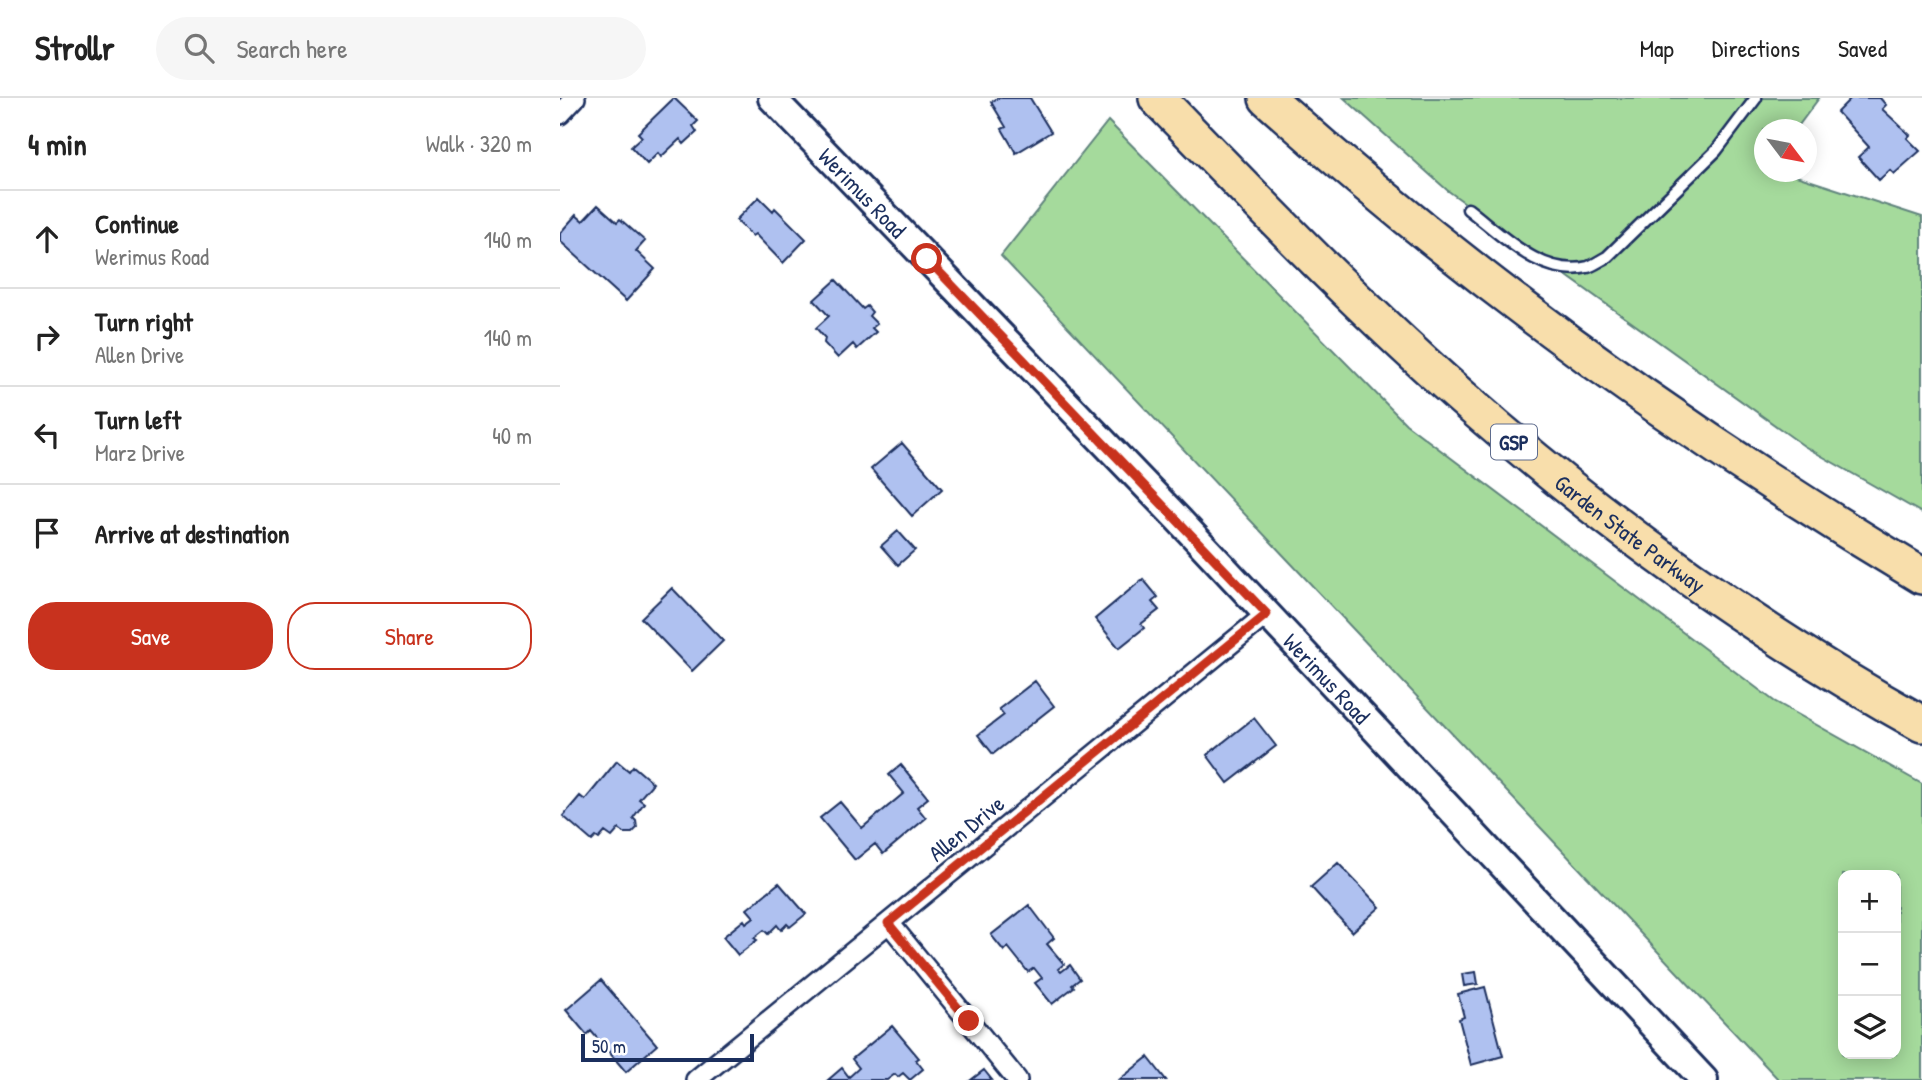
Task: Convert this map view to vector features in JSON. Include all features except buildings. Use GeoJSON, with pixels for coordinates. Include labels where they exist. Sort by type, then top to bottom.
{"type":"FeatureCollection","features":[{"type":"Feature","properties":{"kind":"highway","name":"Garden State Parkway"},"geometry":{"type":"LineString","coordinates":[[1157,98],[1287,233],[1378,321],[1474,409],[1570,488],[1777,636],[1922,724]]}},
{"type":"Feature","properties":{"kind":"highway"},"geometry":{"type":"LineString","coordinates":[[1266,98],[1423,231],[1522,310],[1623,384],[1832,523],[1922,576]]}},
{"type":"Feature","properties":{"kind":"main road","name":"Werimus Road"},"geometry":{"type":"LineString","coordinates":[[772,98],[1267,614],[1703,1080]]}},
{"type":"Feature","properties":{"kind":"street"},"geometry":{"type":"LineString","coordinates":[[560,114],[575,98]]}},
{"type":"Feature","properties":{"kind":"street","name":"Allen Drive"},"geometry":{"type":"LineString","coordinates":[[696,1080],[1267,614]]}},
{"type":"Feature","properties":{"kind":"street"},"geometry":{"type":"LineString","coordinates":[[888,923],[1017,1080]]}},
{"type":"Feature","properties":{"kind":"lane"},"geometry":{"type":"LineString","coordinates":[[1468,209],[1532,258],[1555,266],[1588,267],[1607,257],[1716,151],[1756,98]]}},
{"type":"Feature","properties":{"kind":"green space"},"geometry":{"type":"Polygon","coordinates":[[[1344,98],[1819,98],[1803,119],[1754,119],[1754,182],[1815,182],[1922,217],[1922,513],[1804,446],[1447,190],[1344,98]]]}},
{"type":"Feature","properties":{"kind":"green space"},"geometry":{"type":"Polygon","coordinates":[[[1108,121],[1406,424],[1774,701],[1922,784],[1922,1080],[1779,1080],[1001,256],[1108,121]]]}},
{"type":"Feature","properties":{"kind":"route"},"geometry":{"type":"LineString","coordinates":[[927,259],[1267,614],[888,923],[969,1021]]}}]}
